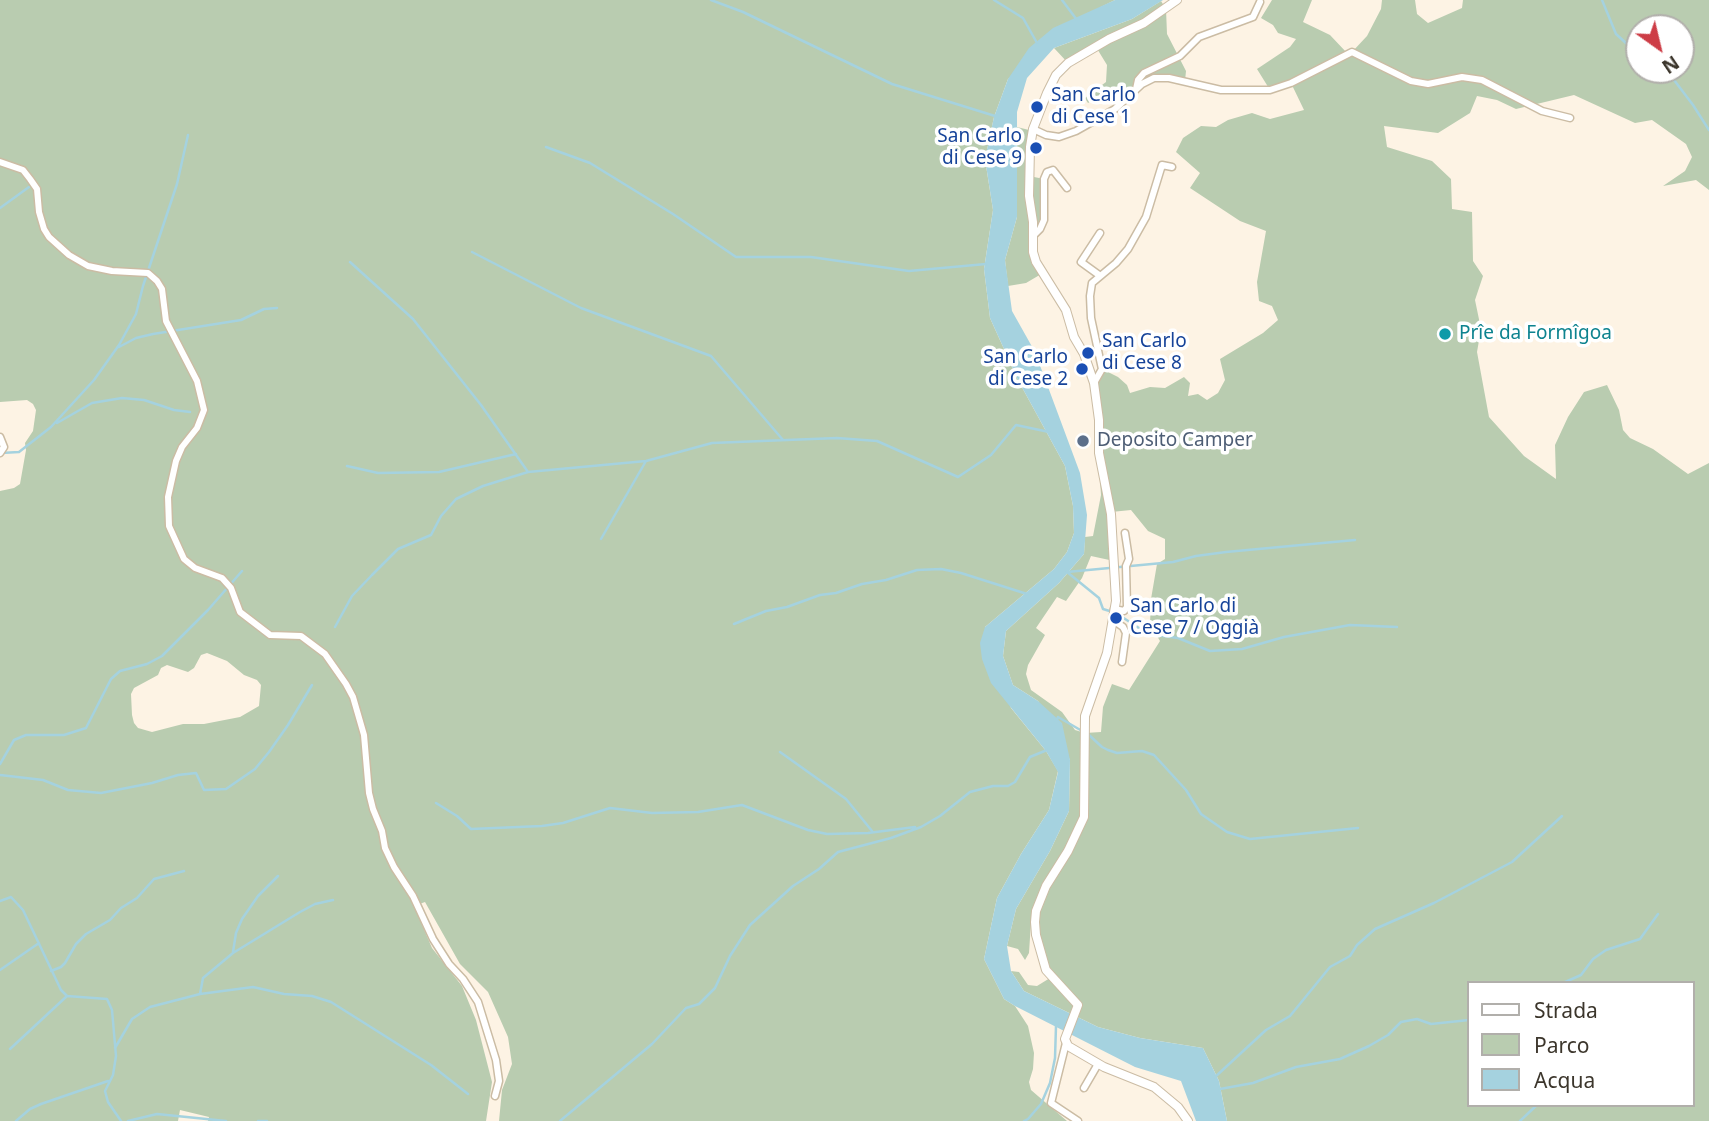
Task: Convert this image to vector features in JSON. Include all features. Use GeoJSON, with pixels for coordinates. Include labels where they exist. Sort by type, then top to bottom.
{"type":"FeatureCollection","features":[{"type":"Feature","properties":{"kind":"street"},"geometry":{"type":"LineString","coordinates":[[1078,1121],[1051,1103],[1078,1005],[1046,970],[1036,936],[1035,922],[1036,911],[1046,886],[1084,817],[1085,716],[1107,653],[1114,609],[1111,514],[1099,453],[1099,420],[1094,383],[1084,354],[1074,337],[1066,310],[1036,262],[1033,251],[1029,186],[1033,130],[1056,75],[1068,63],[1109,39],[1144,23],[1177,0]]}},
{"type":"Feature","properties":{"kind":"street"},"geometry":{"type":"LineString","coordinates":[[1136,89],[1138,80],[1144,73],[1180,57],[1199,37],[1253,17],[1260,2]]}},
{"type":"Feature","properties":{"kind":"street"},"geometry":{"type":"LineString","coordinates":[[1033,130],[1059,136],[1076,131],[1115,109],[1136,89],[1154,78],[1169,78],[1221,90],[1270,90],[1291,83],[1352,52],[1411,81],[1428,84],[1462,77],[1482,80],[1542,111],[1570,118]]}},
{"type":"Feature","properties":{"kind":"street"},"geometry":{"type":"LineString","coordinates":[[0,162],[23,170],[30,179],[37,189],[44,229],[69,255],[88,266],[112,271],[148,273],[162,289],[166,321],[197,381],[204,410],[197,428],[182,447],[167,511],[169,526],[184,559],[195,568],[222,578],[231,588],[240,612],[250,621],[270,635],[301,636],[325,654],[346,684],[353,697],[364,734],[369,793],[386,848],[433,939],[478,1002],[496,1060],[499,1082],[495,1096]]}},
{"type":"Feature","properties":{"kind":"street"},"geometry":{"type":"LineString","coordinates":[[1094,383],[1102,369],[1094,337],[1090,296],[1092,283],[1116,263],[1137,235],[1146,217],[1162,165],[1172,167]]}},
{"type":"Feature","properties":{"kind":"street"},"geometry":{"type":"LineString","coordinates":[[1032,236],[1040,229],[1044,220],[1044,179],[1047,172],[1053,170],[1067,188]]}},
{"type":"Feature","properties":{"kind":"street"},"geometry":{"type":"LineString","coordinates":[[1099,275],[1081,262],[1100,233]]}},
{"type":"Feature","properties":{"kind":"street"},"geometry":{"type":"LineString","coordinates":[[0,437],[4,447],[0,453]]}},
{"type":"Feature","properties":{"kind":"street"},"geometry":{"type":"LineString","coordinates":[[1114,609],[1124,611],[1128,607],[1126,566],[1129,559],[1125,533]]}},
{"type":"Feature","properties":{"kind":"street"},"geometry":{"type":"LineString","coordinates":[[1113,620],[1125,628],[1122,662]]}},
{"type":"Feature","properties":{"kind":"street"},"geometry":{"type":"LineString","coordinates":[[1066,1041],[1098,1064],[1154,1087],[1178,1107],[1188,1121]]}},
{"type":"Feature","properties":{"kind":"street"},"geometry":{"type":"LineString","coordinates":[[1084,1088],[1098,1064]]}},
{"type":"Feature","properties":{"kind":"green space"},"geometry":{"type":"Polygon","coordinates":[[[0,0],[1115,0],[1095,10],[1008,79],[994,117],[985,159],[993,210],[984,269],[990,318],[1018,380],[1065,466],[1073,506],[1074,533],[1067,552],[1054,569],[985,627],[1011,708],[1046,751],[1058,771],[1049,810],[997,898],[984,959],[1004,999],[1015,1006],[1028,1026],[1034,1053],[1029,1082],[1031,1090],[1067,1121],[499,1121],[502,1090],[512,1064],[508,1037],[488,992],[460,964],[425,902],[414,906],[432,948],[462,986],[476,1020],[492,1082],[486,1121],[208,1121],[209,1117],[180,1110],[178,1121],[0,1121],[0,491],[20,484],[25,443],[33,431],[36,410],[27,400],[0,402],[0,0]],[[207,653],[201,655],[194,668],[188,672],[167,665],[161,668],[158,675],[134,688],[131,694],[134,723],[138,728],[152,732],[183,724],[204,724],[240,717],[259,706],[261,685],[227,661],[207,653]]]}},
{"type":"Feature","properties":{"kind":"green space"},"geometry":{"type":"Polygon","coordinates":[[[1272,0],[1312,0],[1303,22],[1330,35],[1347,53],[1352,52],[1367,36],[1381,9],[1382,0],[1415,0],[1417,14],[1428,23],[1462,8],[1463,0],[1709,0],[1709,190],[1696,180],[1663,186],[1685,171],[1692,157],[1686,144],[1652,120],[1635,123],[1574,95],[1516,109],[1497,100],[1477,96],[1470,113],[1438,133],[1384,126],[1387,147],[1432,161],[1451,179],[1452,209],[1472,212],[1473,261],[1483,276],[1475,300],[1481,329],[1477,352],[1489,417],[1524,456],[1556,479],[1555,445],[1568,417],[1584,392],[1607,385],[1619,410],[1623,430],[1630,438],[1653,449],[1688,474],[1709,463],[1709,1121],[1227,1121],[1219,1081],[1203,1048],[1140,1038],[1098,1027],[1024,991],[1011,971],[1019,972],[1028,985],[1037,986],[1050,978],[1031,922],[1029,953],[1025,960],[1018,949],[1007,946],[1016,909],[1050,851],[1069,811],[1070,760],[1038,701],[1013,685],[1003,656],[1006,631],[1059,583],[1084,554],[1085,537],[1093,536],[1101,495],[1094,383],[1102,369],[1118,377],[1127,385],[1130,393],[1150,387],[1165,388],[1184,377],[1190,383],[1188,396],[1198,394],[1207,400],[1218,393],[1225,380],[1220,359],[1263,333],[1278,320],[1272,306],[1259,301],[1257,282],[1266,231],[1240,221],[1190,188],[1200,173],[1176,152],[1183,138],[1201,126],[1216,127],[1228,120],[1252,113],[1270,119],[1304,110],[1291,83],[1270,90],[1257,69],[1290,47],[1296,39],[1278,33],[1273,25],[1261,18],[1272,0]],[[1131,510],[1111,512],[1114,561],[1091,556],[1082,578],[1066,601],[1057,597],[1036,628],[1045,635],[1028,665],[1026,674],[1031,690],[1062,712],[1075,730],[1085,733],[1101,732],[1103,707],[1112,684],[1129,690],[1160,641],[1150,624],[1151,599],[1157,564],[1165,559],[1165,539],[1148,531],[1131,510]]]}},
{"type":"Feature","properties":{"kind":"green space"},"geometry":{"type":"Polygon","coordinates":[[[1161,1],[1166,9],[1167,34],[1186,71],[1185,81],[1154,78],[1130,95],[1099,96],[1088,103],[1085,98],[1106,82],[1107,65],[1096,47],[1068,63],[1054,48],[1132,19],[1161,1]]]}},
{"type":"Feature","properties":{"kind":"green space"},"geometry":{"type":"Polygon","coordinates":[[[1017,127],[1033,131],[1029,176],[1044,179],[1044,220],[1033,236],[1033,252],[1043,273],[1026,283],[1008,286],[1005,260],[1017,217],[1017,127]]]}},
{"type":"Feature","properties":{"kind":"water"},"geometry":{"type":"Polygon","coordinates":[[[1115,0],[1163,0],[1132,19],[1054,48],[1027,78],[1017,112],[1017,217],[1005,260],[1012,311],[1035,352],[1080,473],[1087,515],[1084,554],[1059,583],[1006,631],[1003,656],[1013,685],[1038,701],[1062,723],[1070,760],[1069,811],[1050,851],[1016,909],[1007,946],[1011,971],[1024,991],[1098,1027],[1140,1038],[1203,1048],[1219,1081],[1227,1121],[1196,1121],[1181,1081],[1135,1067],[1004,999],[984,959],[997,898],[1049,810],[1058,772],[1046,751],[991,683],[982,659],[980,643],[985,627],[1054,569],[1067,552],[1074,533],[1073,506],[1065,466],[1018,380],[990,318],[984,269],[993,210],[985,159],[994,117],[1008,79],[1029,48],[1053,28],[1115,0]]]}},
{"type":"Feature","properties":{"kind":"waterway"},"geometry":{"type":"LineString","coordinates":[[711,0],[743,12],[892,84],[995,116]]}},
{"type":"Feature","properties":{"kind":"waterway"},"geometry":{"type":"LineString","coordinates":[[994,0],[1023,18],[1037,43]]}},
{"type":"Feature","properties":{"kind":"waterway"},"geometry":{"type":"LineString","coordinates":[[1062,0],[1077,20]]}},
{"type":"Feature","properties":{"kind":"waterway"},"geometry":{"type":"LineString","coordinates":[[1602,0],[1616,34],[1625,42]]}},
{"type":"Feature","properties":{"kind":"waterway"},"geometry":{"type":"LineString","coordinates":[[1677,84],[1709,130]]}},
{"type":"Feature","properties":{"kind":"waterway"},"geometry":{"type":"LineString","coordinates":[[1,453],[19,452],[51,427],[94,380],[119,345],[136,314],[177,184],[188,135]]}},
{"type":"Feature","properties":{"kind":"waterway"},"geometry":{"type":"LineString","coordinates":[[546,147],[590,163],[736,257],[811,257],[909,271],[986,264]]}},
{"type":"Feature","properties":{"kind":"waterway"},"geometry":{"type":"LineString","coordinates":[[0,208],[29,187]]}},
{"type":"Feature","properties":{"kind":"waterway"},"geometry":{"type":"LineString","coordinates":[[472,252],[581,308],[711,356],[783,440]]}},
{"type":"Feature","properties":{"kind":"waterway"},"geometry":{"type":"LineString","coordinates":[[350,262],[413,319],[481,405],[528,472]]}},
{"type":"Feature","properties":{"kind":"waterway"},"geometry":{"type":"LineString","coordinates":[[119,347],[136,338],[241,320],[264,309],[277,308]]}},
{"type":"Feature","properties":{"kind":"waterway"},"geometry":{"type":"LineString","coordinates":[[57,423],[92,403],[122,398],[144,400],[174,410],[190,412]]}},
{"type":"Feature","properties":{"kind":"waterway"},"geometry":{"type":"LineString","coordinates":[[335,627],[352,596],[398,549],[431,535],[441,516],[456,499],[483,486],[528,472],[646,461],[712,443],[837,438],[877,441],[958,477],[991,455],[1016,425],[1049,432]]}},
{"type":"Feature","properties":{"kind":"waterway"},"geometry":{"type":"LineString","coordinates":[[347,466],[378,473],[439,472],[516,454]]}},
{"type":"Feature","properties":{"kind":"waterway"},"geometry":{"type":"LineString","coordinates":[[601,539],[646,461]]}},
{"type":"Feature","properties":{"kind":"waterway"},"geometry":{"type":"LineString","coordinates":[[1067,572],[1173,562],[1226,552],[1355,540]]}},
{"type":"Feature","properties":{"kind":"waterway"},"geometry":{"type":"LineString","coordinates":[[734,624],[820,595],[917,570],[941,569],[961,573],[1027,594]]}},
{"type":"Feature","properties":{"kind":"waterway"},"geometry":{"type":"LineString","coordinates":[[0,764],[14,740],[26,735],[64,735],[86,728],[111,679],[120,671],[147,664],[162,656],[242,571]]}},
{"type":"Feature","properties":{"kind":"waterway"},"geometry":{"type":"LineString","coordinates":[[1067,572],[1099,598],[1103,609],[1116,613],[1148,634],[1178,638],[1210,651],[1242,649],[1284,637],[1350,625],[1397,627]]}},
{"type":"Feature","properties":{"kind":"waterway"},"geometry":{"type":"LineString","coordinates":[[0,775],[43,780],[68,790],[101,793],[196,773],[204,790],[226,789],[255,769],[288,725],[312,685]]}},
{"type":"Feature","properties":{"kind":"waterway"},"geometry":{"type":"LineString","coordinates":[[1056,722],[1058,717],[1108,750],[1117,753],[1142,751],[1154,755],[1186,790],[1201,814],[1227,832],[1250,839],[1358,828]]}},
{"type":"Feature","properties":{"kind":"waterway"},"geometry":{"type":"LineString","coordinates":[[560,1121],[652,1044],[686,1008],[699,1004],[715,988],[730,956],[750,925],[793,886],[819,869],[838,852],[921,827],[970,792],[993,786],[1008,786],[1015,782],[1030,757],[1047,750]]}},
{"type":"Feature","properties":{"kind":"waterway"},"geometry":{"type":"LineString","coordinates":[[780,752],[846,799],[872,831]]}},
{"type":"Feature","properties":{"kind":"waterway"},"geometry":{"type":"LineString","coordinates":[[436,803],[471,829],[563,823],[610,808],[652,813],[698,812],[742,805],[808,830],[827,834],[868,833],[915,827]]}},
{"type":"Feature","properties":{"kind":"waterway"},"geometry":{"type":"LineString","coordinates":[[1215,1077],[1266,1030],[1290,1016],[1330,967],[1350,956],[1357,945],[1375,929],[1434,903],[1512,862],[1562,816]]}},
{"type":"Feature","properties":{"kind":"waterway"},"geometry":{"type":"LineString","coordinates":[[51,971],[65,963],[76,944],[86,934],[110,920],[121,908],[137,898],[154,879],[184,871]]}},
{"type":"Feature","properties":{"kind":"waterway"},"geometry":{"type":"LineString","coordinates":[[233,952],[236,933],[242,919],[258,896],[278,876]]}},
{"type":"Feature","properties":{"kind":"waterway"},"geometry":{"type":"LineString","coordinates":[[0,901],[11,897],[23,910],[61,990],[67,996],[107,999],[112,1010],[116,1056],[113,1075],[105,1091],[108,1102],[121,1121]]}},
{"type":"Feature","properties":{"kind":"waterway"},"geometry":{"type":"LineString","coordinates":[[200,994],[203,978],[233,953],[315,904],[333,900]]}},
{"type":"Feature","properties":{"kind":"waterway"},"geometry":{"type":"LineString","coordinates":[[1568,981],[1581,975],[1593,959],[1606,950],[1640,939],[1658,914]]}},
{"type":"Feature","properties":{"kind":"waterway"},"geometry":{"type":"LineString","coordinates":[[0,970],[39,943]]}},
{"type":"Feature","properties":{"kind":"waterway"},"geometry":{"type":"LineString","coordinates":[[115,1048],[132,1019],[150,1007],[200,994],[253,987],[284,994],[312,996],[331,1002],[431,1065],[468,1094]]}},
{"type":"Feature","properties":{"kind":"waterway"},"geometry":{"type":"LineString","coordinates":[[10,1049],[67,996]]}},
{"type":"Feature","properties":{"kind":"waterway"},"geometry":{"type":"LineString","coordinates":[[1220,1089],[1253,1083],[1296,1067],[1340,1059],[1388,1035],[1401,1022],[1417,1019],[1431,1024],[1468,1020]]}},
{"type":"Feature","properties":{"kind":"waterway"},"geometry":{"type":"LineString","coordinates":[[1024,1121],[1041,1104],[1050,1083],[1055,1058],[1056,1026]]}},
{"type":"Feature","properties":{"kind":"waterway"},"geometry":{"type":"LineString","coordinates":[[16,1121],[41,1104],[108,1081]]}},
{"type":"Feature","properties":{"kind":"waterway"},"geometry":{"type":"LineString","coordinates":[[1520,1121],[1535,1107]]}},
{"type":"Feature","properties":{"kind":"waterway"},"geometry":{"type":"LineString","coordinates":[[128,1121],[157,1114],[226,1121]]}},
{"type":"Feature","properties":{"kind":"waterway"},"geometry":{"type":"LineString","coordinates":[[258,1121],[267,1121]]}},
{"type":"Feature","properties":{"kind":"place","name":"San Carlo di Cese 1"},"geometry":{"type":"Point","coordinates":[1037,107]}},
{"type":"Feature","properties":{"kind":"place","name":"San Carlo di Cese 9"},"geometry":{"type":"Point","coordinates":[1036,148]}},
{"type":"Feature","properties":{"kind":"place","name":"Prîe da Formîgoa"},"geometry":{"type":"Point","coordinates":[1445,334]}},
{"type":"Feature","properties":{"kind":"place","name":"San Carlo di Cese 8"},"geometry":{"type":"Point","coordinates":[1088,353]}},
{"type":"Feature","properties":{"kind":"place","name":"San Carlo di Cese 2"},"geometry":{"type":"Point","coordinates":[1082,369]}},
{"type":"Feature","properties":{"kind":"place","name":"Deposito Camper"},"geometry":{"type":"Point","coordinates":[1083,441]}},
{"type":"Feature","properties":{"kind":"place","name":"San Carlo di Cese 7 / Oggià"},"geometry":{"type":"Point","coordinates":[1116,618]}}]}
